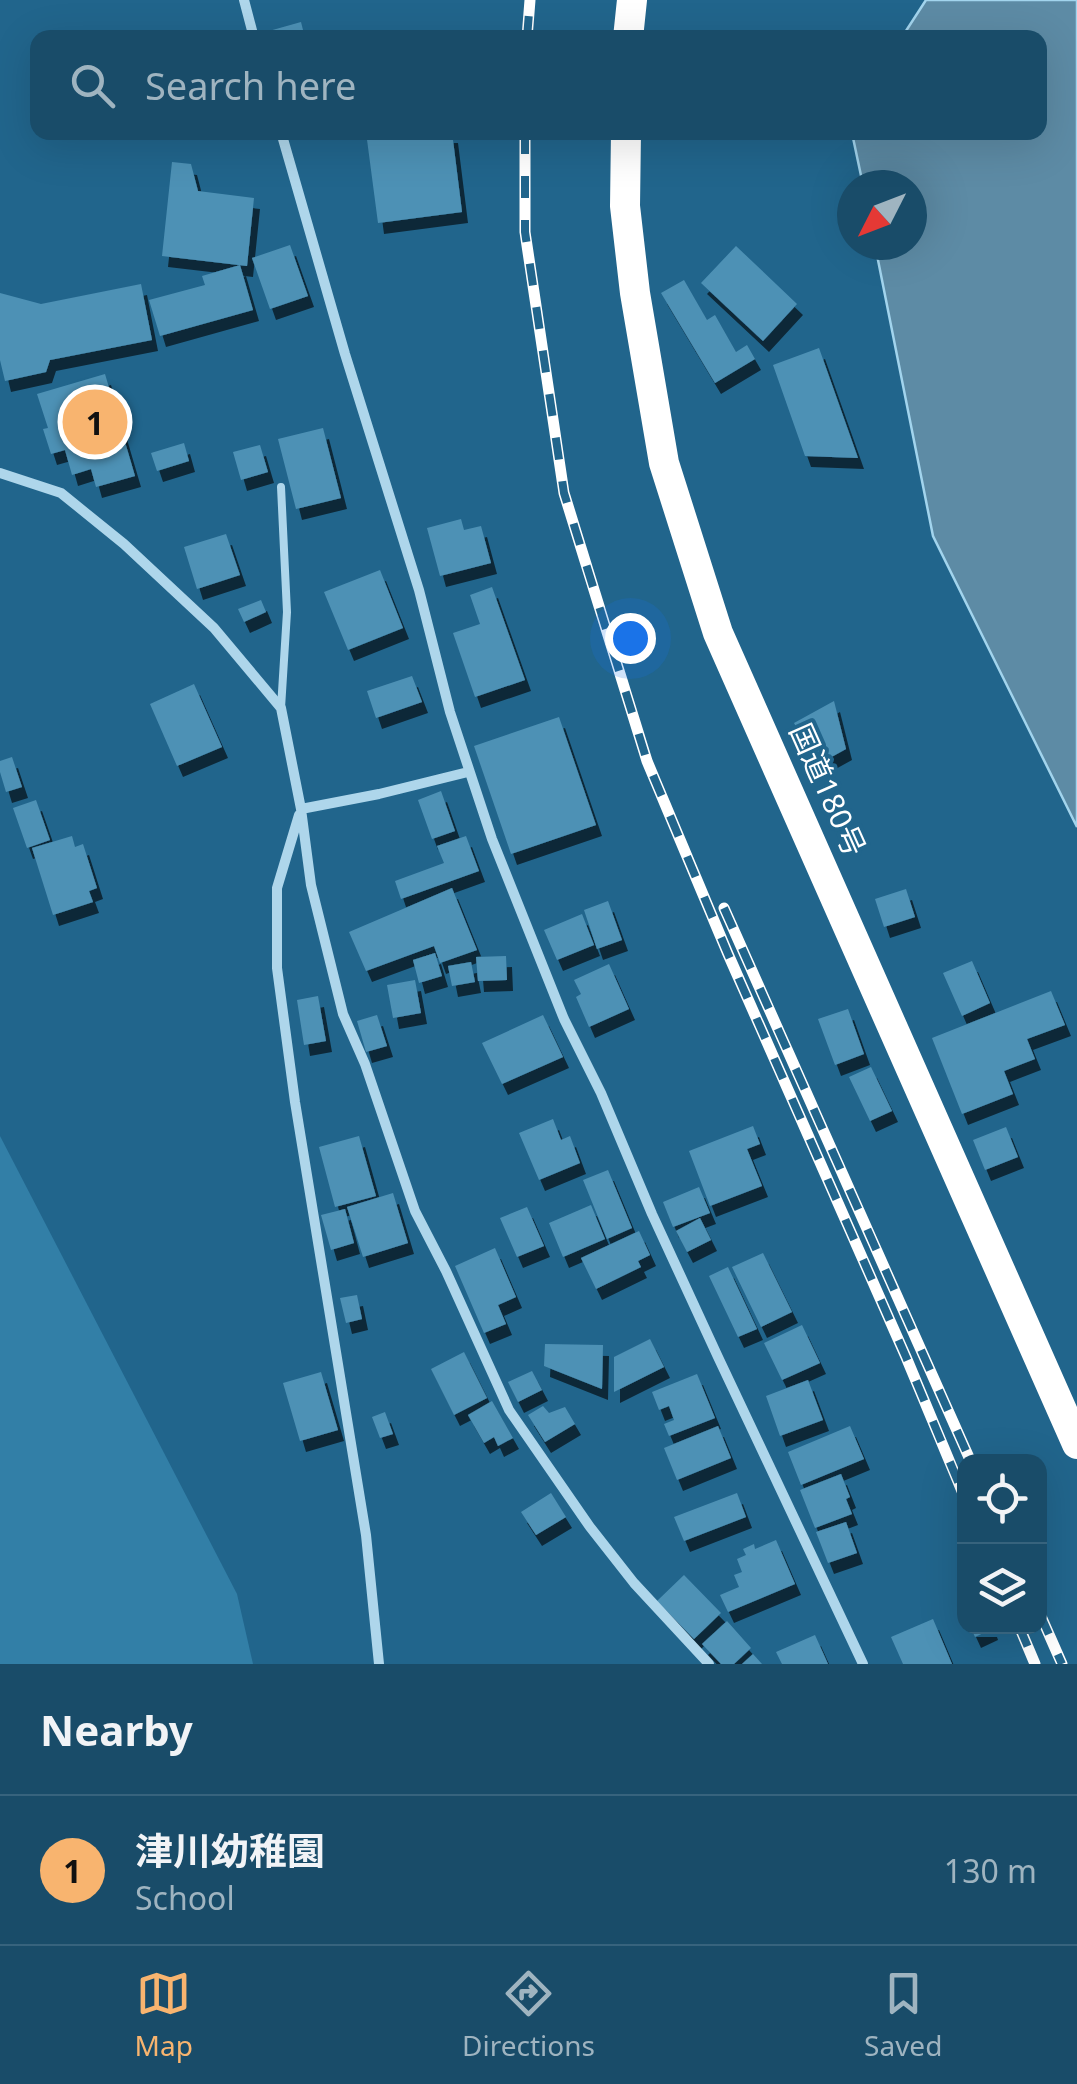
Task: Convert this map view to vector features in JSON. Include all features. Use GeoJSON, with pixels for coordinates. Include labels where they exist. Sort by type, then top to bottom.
{"type":"FeatureCollection","features":[{"type":"Feature","properties":{"kind":"highway"},"geometry":{"type":"LineString","coordinates":[[629,30],[632,0]]}},
{"type":"Feature","properties":{"kind":"highway","name":"国道180号"},"geometry":{"type":"LineString","coordinates":[[626,140],[625,206],[634,293],[664,463],[718,633],[1077,1444]]}},
{"type":"Feature","properties":{"kind":"street"},"geometry":{"type":"LineString","coordinates":[[244,0],[252,30]]}},
{"type":"Feature","properties":{"kind":"street"},"geometry":{"type":"LineString","coordinates":[[283,140],[344,354],[419,590],[468,772],[492,839],[564,1019],[862,1664]]}},
{"type":"Feature","properties":{"kind":"street"},"geometry":{"type":"LineString","coordinates":[[0,473],[61,493],[124,544],[214,628],[281,708],[312,884],[343,1014],[365,1064],[415,1211],[510,1410],[590,1527],[634,1583],[709,1664]]}},
{"type":"Feature","properties":{"kind":"street"},"geometry":{"type":"LineString","coordinates":[[301,809],[468,772]]}},
{"type":"Feature","properties":{"kind":"street"},"geometry":{"type":"LineString","coordinates":[[301,809],[278,888],[277,968],[366,1535],[379,1664]]}},
{"type":"Feature","properties":{"kind":"lane"},"geometry":{"type":"LineString","coordinates":[[281,488],[287,612],[281,708]]}},
{"type":"Feature","properties":{"kind":"shaded area"},"geometry":{"type":"Polygon","coordinates":[[[926,0],[1077,0],[1077,827],[933,536],[878,260],[927,260],[927,170],[860,170],[853,140],[1047,140],[1047,30],[907,30],[926,0]]]}},
{"type":"Feature","properties":{"kind":"shaded area"},"geometry":{"type":"Polygon","coordinates":[[[0,1136],[237,1594],[253,1664],[0,1664],[0,1136]]]}},
{"type":"Feature","properties":{"kind":"building"},"geometry":{"type":"Polygon","coordinates":[[[301,22],[303,30],[273,30],[301,22]]]}},
{"type":"Feature","properties":{"kind":"building"},"geometry":{"type":"Polygon","coordinates":[[[367,140],[453,140],[462,212],[378,223],[367,140]]]}},
{"type":"Feature","properties":{"kind":"building"},"geometry":{"type":"Polygon","coordinates":[[[172,162],[191,164],[198,191],[254,198],[247,266],[162,256],[172,162]]]}},
{"type":"Feature","properties":{"kind":"building"},"geometry":{"type":"Polygon","coordinates":[[[290,245],[308,296],[270,309],[252,258],[290,245]]]}},
{"type":"Feature","properties":{"kind":"building"},"geometry":{"type":"Polygon","coordinates":[[[736,246],[797,304],[763,341],[701,283],[736,246]]]}},
{"type":"Feature","properties":{"kind":"building"},"geometry":{"type":"Polygon","coordinates":[[[240,265],[253,310],[160,336],[149,300],[205,285],[202,276],[240,265]]]}},
{"type":"Feature","properties":{"kind":"building"},"geometry":{"type":"Polygon","coordinates":[[[684,280],[707,320],[715,315],[736,352],[747,345],[755,359],[715,383],[661,293],[684,280]]]}},
{"type":"Feature","properties":{"kind":"building"},"geometry":{"type":"Polygon","coordinates":[[[141,284],[152,340],[50,360],[46,372],[5,381],[0,360],[0,293],[41,304],[141,284]]]}},
{"type":"Feature","properties":{"kind":"building"},"geometry":{"type":"Polygon","coordinates":[[[819,348],[858,458],[805,456],[773,365],[819,348]]]}},
{"type":"Feature","properties":{"kind":"building"},"geometry":{"type":"Polygon","coordinates":[[[105,374],[135,476],[96,487],[91,469],[72,475],[65,450],[51,454],[37,394],[105,374]]]}},
{"type":"Feature","properties":{"kind":"building"},"geometry":{"type":"Polygon","coordinates":[[[323,428],[341,498],[296,509],[278,439],[323,428]]]}},
{"type":"Feature","properties":{"kind":"building"},"geometry":{"type":"Polygon","coordinates":[[[184,443],[189,461],[157,471],[151,453],[184,443]]]}},
{"type":"Feature","properties":{"kind":"building"},"geometry":{"type":"Polygon","coordinates":[[[260,445],[268,472],[241,480],[233,452],[260,445]]]}},
{"type":"Feature","properties":{"kind":"building"},"geometry":{"type":"Polygon","coordinates":[[[461,519],[464,530],[481,526],[491,563],[440,576],[427,528],[461,519]]]}},
{"type":"Feature","properties":{"kind":"building"},"geometry":{"type":"Polygon","coordinates":[[[226,534],[240,575],[197,589],[184,547],[226,534]]]}},
{"type":"Feature","properties":{"kind":"building"},"geometry":{"type":"Polygon","coordinates":[[[380,570],[403,628],[348,650],[324,592],[380,570]]]}},
{"type":"Feature","properties":{"kind":"building"},"geometry":{"type":"Polygon","coordinates":[[[492,587],[525,680],[475,697],[453,633],[480,624],[470,595],[492,587]]]}},
{"type":"Feature","properties":{"kind":"building"},"geometry":{"type":"Polygon","coordinates":[[[261,600],[266,612],[244,622],[238,609],[261,600]]]}},
{"type":"Feature","properties":{"kind":"building"},"geometry":{"type":"Polygon","coordinates":[[[412,676],[422,702],[376,718],[367,691],[412,676]]]}},
{"type":"Feature","properties":{"kind":"building"},"geometry":{"type":"Polygon","coordinates":[[[194,684],[222,747],[177,766],[150,704],[194,684]]]}},
{"type":"Feature","properties":{"kind":"building"},"geometry":{"type":"Polygon","coordinates":[[[834,701],[846,749],[817,765],[794,723],[834,701]]]}},
{"type":"Feature","properties":{"kind":"building"},"geometry":{"type":"Polygon","coordinates":[[[559,717],[596,825],[511,854],[474,746],[559,717]]]}},
{"type":"Feature","properties":{"kind":"building"},"geometry":{"type":"Polygon","coordinates":[[[12,757],[22,787],[6,792],[0,761],[12,757]]]}},
{"type":"Feature","properties":{"kind":"building"},"geometry":{"type":"Polygon","coordinates":[[[441,791],[455,831],[432,839],[418,800],[441,791]]]}},
{"type":"Feature","properties":{"kind":"building"},"geometry":{"type":"Polygon","coordinates":[[[36,800],[50,840],[27,848],[13,808],[36,800]]]}},
{"type":"Feature","properties":{"kind":"building"},"geometry":{"type":"Polygon","coordinates":[[[72,836],[75,847],[83,844],[97,888],[89,891],[93,902],[53,915],[32,848],[72,836]]]}},
{"type":"Feature","properties":{"kind":"building"},"geometry":{"type":"Polygon","coordinates":[[[466,836],[479,871],[401,899],[395,881],[444,863],[437,846],[466,836]]]}},
{"type":"Feature","properties":{"kind":"building"},"geometry":{"type":"Polygon","coordinates":[[[452,888],[477,950],[440,963],[434,946],[366,971],[349,932],[452,888]]]}},
{"type":"Feature","properties":{"kind":"building"},"geometry":{"type":"Polygon","coordinates":[[[906,889],[915,917],[884,927],[875,899],[906,889]]]}},
{"type":"Feature","properties":{"kind":"building"},"geometry":{"type":"Polygon","coordinates":[[[608,901],[622,940],[597,949],[584,910],[608,901]]]}},
{"type":"Feature","properties":{"kind":"building"},"geometry":{"type":"Polygon","coordinates":[[[582,914],[594,945],[557,960],[544,930],[582,914]]]}},
{"type":"Feature","properties":{"kind":"building"},"geometry":{"type":"Polygon","coordinates":[[[435,953],[442,976],[419,983],[413,960],[435,953]]]}},
{"type":"Feature","properties":{"kind":"building"},"geometry":{"type":"Polygon","coordinates":[[[506,956],[507,980],[478,981],[476,957],[506,956]]]}},
{"type":"Feature","properties":{"kind":"building"},"geometry":{"type":"Polygon","coordinates":[[[972,961],[990,1003],[962,1016],[943,973],[972,961]]]}},
{"type":"Feature","properties":{"kind":"building"},"geometry":{"type":"Polygon","coordinates":[[[471,962],[475,982],[452,986],[448,966],[471,962]]]}},
{"type":"Feature","properties":{"kind":"building"},"geometry":{"type":"Polygon","coordinates":[[[609,964],[629,1009],[589,1027],[576,997],[581,994],[574,980],[609,964]]]}},
{"type":"Feature","properties":{"kind":"building"},"geometry":{"type":"Polygon","coordinates":[[[415,980],[421,1013],[393,1018],[387,985],[415,980]]]}},
{"type":"Feature","properties":{"kind":"building"},"geometry":{"type":"Polygon","coordinates":[[[1051,991],[1065,1025],[1027,1039],[1035,1059],[1004,1071],[1013,1094],[962,1114],[932,1038],[1051,991]]]}},
{"type":"Feature","properties":{"kind":"building"},"geometry":{"type":"Polygon","coordinates":[[[318,996],[326,1041],[304,1045],[297,1000],[318,996]]]}},
{"type":"Feature","properties":{"kind":"building"},"geometry":{"type":"Polygon","coordinates":[[[848,1009],[864,1054],[835,1065],[818,1019],[848,1009]]]}},
{"type":"Feature","properties":{"kind":"building"},"geometry":{"type":"Polygon","coordinates":[[[377,1015],[387,1046],[366,1052],[357,1021],[377,1015]]]}},
{"type":"Feature","properties":{"kind":"building"},"geometry":{"type":"Polygon","coordinates":[[[543,1015],[563,1057],[502,1084],[482,1043],[543,1015]]]}},
{"type":"Feature","properties":{"kind":"building"},"geometry":{"type":"Polygon","coordinates":[[[871,1067],[892,1111],[870,1121],[849,1077],[871,1067]]]}},
{"type":"Feature","properties":{"kind":"building"},"geometry":{"type":"Polygon","coordinates":[[[553,1119],[561,1140],[570,1136],[580,1163],[539,1180],[519,1133],[553,1119]]]}},
{"type":"Feature","properties":{"kind":"building"},"geometry":{"type":"Polygon","coordinates":[[[753,1126],[760,1144],[747,1149],[762,1186],[710,1206],[689,1151],[753,1126]]]}},
{"type":"Feature","properties":{"kind":"building"},"geometry":{"type":"Polygon","coordinates":[[[1006,1127],[1018,1157],[985,1170],[973,1140],[1006,1127]]]}},
{"type":"Feature","properties":{"kind":"building"},"geometry":{"type":"Polygon","coordinates":[[[359,1136],[376,1196],[335,1207],[319,1147],[359,1136]]]}},
{"type":"Feature","properties":{"kind":"building"},"geometry":{"type":"Polygon","coordinates":[[[608,1170],[632,1228],[607,1239],[583,1180],[608,1170]]]}},
{"type":"Feature","properties":{"kind":"building"},"geometry":{"type":"Polygon","coordinates":[[[699,1187],[710,1213],[673,1227],[663,1202],[699,1187]]]}},
{"type":"Feature","properties":{"kind":"building"},"geometry":{"type":"Polygon","coordinates":[[[393,1193],[408,1243],[363,1257],[347,1207],[393,1193]]]}},
{"type":"Feature","properties":{"kind":"building"},"geometry":{"type":"Polygon","coordinates":[[[591,1205],[605,1239],[563,1257],[549,1223],[591,1205]]]}},
{"type":"Feature","properties":{"kind":"building"},"geometry":{"type":"Polygon","coordinates":[[[527,1207],[544,1246],[517,1257],[500,1218],[527,1207]]]}},
{"type":"Feature","properties":{"kind":"building"},"geometry":{"type":"Polygon","coordinates":[[[345,1209],[354,1243],[331,1250],[321,1215],[345,1209]]]}},
{"type":"Feature","properties":{"kind":"building"},"geometry":{"type":"Polygon","coordinates":[[[700,1218],[711,1240],[687,1252],[676,1231],[700,1218]]]}},
{"type":"Feature","properties":{"kind":"building"},"geometry":{"type":"Polygon","coordinates":[[[639,1231],[650,1255],[638,1261],[641,1267],[596,1289],[581,1258],[639,1231]]]}},
{"type":"Feature","properties":{"kind":"building"},"geometry":{"type":"Polygon","coordinates":[[[495,1248],[516,1297],[498,1305],[506,1324],[484,1333],[455,1266],[495,1248]]]}},
{"type":"Feature","properties":{"kind":"building"},"geometry":{"type":"Polygon","coordinates":[[[763,1253],[792,1312],[761,1327],[732,1267],[763,1253]]]}},
{"type":"Feature","properties":{"kind":"building"},"geometry":{"type":"Polygon","coordinates":[[[728,1267],[757,1329],[738,1337],[709,1276],[728,1267]]]}},
{"type":"Feature","properties":{"kind":"building"},"geometry":{"type":"Polygon","coordinates":[[[357,1295],[362,1319],[346,1323],[340,1298],[357,1295]]]}},
{"type":"Feature","properties":{"kind":"building"},"geometry":{"type":"Polygon","coordinates":[[[802,1325],[820,1363],[782,1380],[764,1343],[802,1325]]]}},
{"type":"Feature","properties":{"kind":"building"},"geometry":{"type":"Polygon","coordinates":[[[650,1339],[664,1367],[614,1392],[614,1357],[650,1339]]]}},
{"type":"Feature","properties":{"kind":"building"},"geometry":{"type":"Polygon","coordinates":[[[545,1344],[603,1345],[602,1389],[544,1366],[545,1344]]]}},
{"type":"Feature","properties":{"kind":"building"},"geometry":{"type":"Polygon","coordinates":[[[464,1352],[487,1398],[454,1415],[431,1369],[464,1352]]]}},
{"type":"Feature","properties":{"kind":"building"},"geometry":{"type":"Polygon","coordinates":[[[532,1371],[542,1390],[518,1402],[508,1382],[532,1371]]]}},
{"type":"Feature","properties":{"kind":"building"},"geometry":{"type":"Polygon","coordinates":[[[321,1372],[338,1430],[300,1441],[283,1383],[321,1372]]]}},
{"type":"Feature","properties":{"kind":"building"},"geometry":{"type":"Polygon","coordinates":[[[697,1374],[715,1418],[669,1436],[664,1424],[674,1420],[669,1406],[659,1410],[652,1392],[697,1374]]]}},
{"type":"Feature","properties":{"kind":"building"},"geometry":{"type":"Polygon","coordinates":[[[808,1380],[823,1420],[780,1436],[766,1396],[808,1380]]]}},
{"type":"Feature","properties":{"kind":"building"},"geometry":{"type":"Polygon","coordinates":[[[492,1401],[513,1438],[498,1446],[494,1437],[484,1443],[468,1415],[492,1401]]]}},
{"type":"Feature","properties":{"kind":"building"},"geometry":{"type":"Polygon","coordinates":[[[543,1406],[549,1413],[565,1407],[575,1424],[545,1442],[528,1415],[543,1406]]]}},
{"type":"Feature","properties":{"kind":"building"},"geometry":{"type":"Polygon","coordinates":[[[385,1412],[393,1434],[380,1438],[372,1417],[385,1412]]]}},
{"type":"Feature","properties":{"kind":"building"},"geometry":{"type":"Polygon","coordinates":[[[718,1426],[731,1458],[677,1480],[664,1448],[718,1426]]]}},
{"type":"Feature","properties":{"kind":"building"},"geometry":{"type":"Polygon","coordinates":[[[850,1426],[864,1459],[801,1485],[788,1452],[850,1426]]]}},
{"type":"Feature","properties":{"kind":"building"},"geometry":{"type":"Polygon","coordinates":[[[841,1474],[852,1514],[815,1528],[800,1490],[841,1474]]]}},
{"type":"Feature","properties":{"kind":"building"},"geometry":{"type":"Polygon","coordinates":[[[551,1493],[566,1517],[536,1535],[521,1512],[551,1493]]]}},
{"type":"Feature","properties":{"kind":"building"},"geometry":{"type":"Polygon","coordinates":[[[737,1493],[746,1517],[684,1541],[674,1517],[737,1493]]]}},
{"type":"Feature","properties":{"kind":"building"},"geometry":{"type":"Polygon","coordinates":[[[846,1522],[857,1553],[828,1563],[816,1532],[846,1522]]]}},
{"type":"Feature","properties":{"kind":"building"},"geometry":{"type":"Polygon","coordinates":[[[776,1540],[795,1584],[728,1612],[720,1595],[739,1587],[734,1575],[742,1572],[737,1559],[746,1555],[743,1549],[754,1544],[755,1549],[776,1540]]]}},
{"type":"Feature","properties":{"kind":"building"},"geometry":{"type":"Polygon","coordinates":[[[684,1575],[721,1613],[694,1639],[657,1601],[684,1575]]]}},
{"type":"Feature","properties":{"kind":"building"},"geometry":{"type":"Polygon","coordinates":[[[933,1619],[952,1664],[903,1664],[891,1637],[933,1619]]]}},
{"type":"Feature","properties":{"kind":"building"},"geometry":{"type":"Polygon","coordinates":[[[727,1621],[751,1648],[734,1664],[721,1664],[702,1644],[727,1621]]]}},
{"type":"Feature","properties":{"kind":"building"},"geometry":{"type":"Polygon","coordinates":[[[815,1635],[828,1664],[782,1664],[776,1652],[815,1635]]]}},
{"type":"Feature","properties":{"kind":"building"},"geometry":{"type":"Polygon","coordinates":[[[753,1654],[762,1664],[742,1664],[753,1654]]]}},
{"type":"Feature","properties":{"kind":"railway"},"geometry":{"type":"LineString","coordinates":[[528,30],[530,0]]}},
{"type":"Feature","properties":{"kind":"railway"},"geometry":{"type":"LineString","coordinates":[[525,140],[525,232],[564,493],[647,761],[957,1479]]}},
{"type":"Feature","properties":{"kind":"railway"},"geometry":{"type":"LineString","coordinates":[[724,908],[967,1454]]}},
{"type":"Feature","properties":{"kind":"railway"},"geometry":{"type":"LineString","coordinates":[[1047,1630],[1062,1664]]}},
{"type":"Feature","properties":{"kind":"railway"},"geometry":{"type":"LineString","coordinates":[[1022,1634],[1035,1664]]}},
{"type":"Feature","properties":{"kind":"place","name":"津川幼稚園"},"geometry":{"type":"Point","coordinates":[95,422]}}]}
